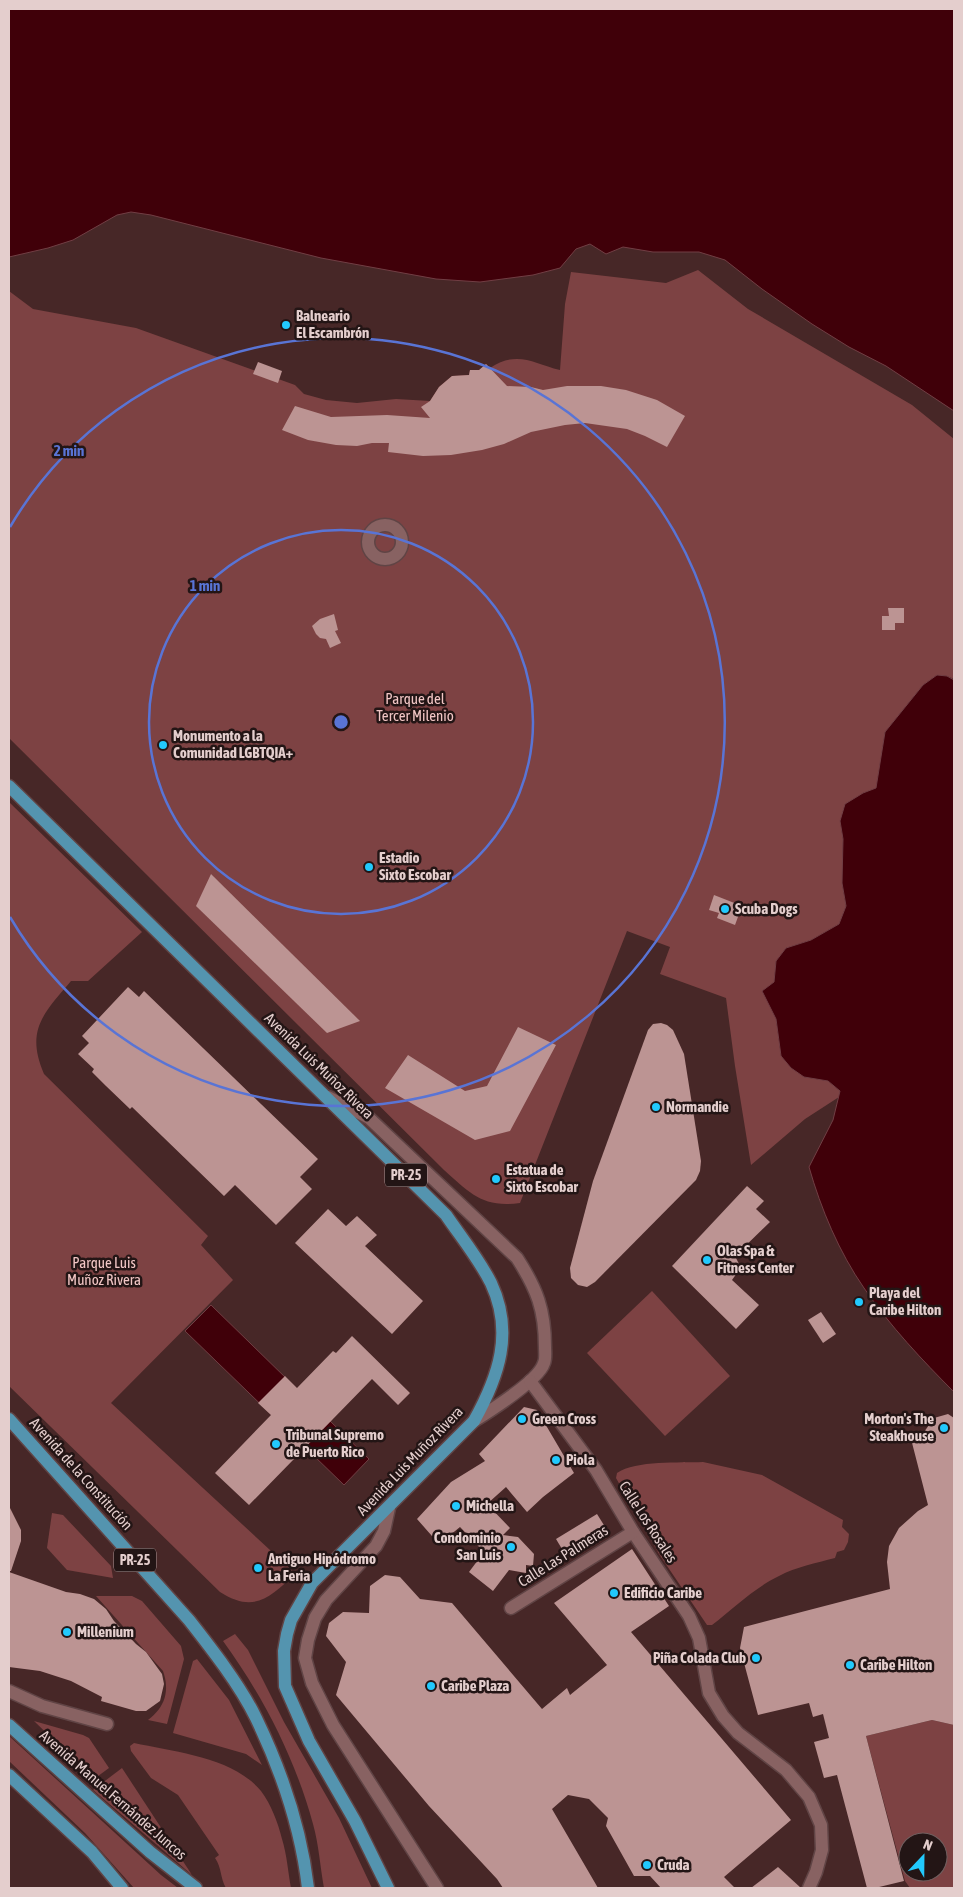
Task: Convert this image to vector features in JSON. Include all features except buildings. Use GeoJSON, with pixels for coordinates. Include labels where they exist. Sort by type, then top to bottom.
{"type":"FeatureCollection","features":[{"type":"Feature","properties":{"kind":"main road","name":"Avenida Luis Muñoz Rivera"},"geometry":{"type":"LineString","coordinates":[[9,786],[446,1215],[490,1282],[498,1302],[503,1338],[498,1368],[490,1392],[474,1421],[312,1583],[291,1620],[284,1651],[285,1686],[309,1741],[355,1821],[388,1888]]}},
{"type":"Feature","properties":{"kind":"main road","name":"Avenida de la Constitución"},"geometry":{"type":"LineString","coordinates":[[9,1419],[189,1620],[210,1646],[255,1716],[288,1795],[304,1856],[308,1888]]}},
{"type":"Feature","properties":{"kind":"main road","name":"Avenida Manuel Fernández Juncos"},"geometry":{"type":"LineString","coordinates":[[9,1725],[150,1852],[196,1888]]}},
{"type":"Feature","properties":{"kind":"main road"},"geometry":{"type":"LineString","coordinates":[[9,1775],[92,1852],[122,1888]]}},
{"type":"Feature","properties":{"kind":"street"},"geometry":{"type":"LineString","coordinates":[[326,1096],[369,1118],[517,1258],[532,1280],[540,1304],[545,1332],[544,1364],[530,1381],[474,1421]]}},
{"type":"Feature","properties":{"kind":"street","name":"Calle Los Rosales"},"geometry":{"type":"LineString","coordinates":[[530,1381],[596,1470],[633,1532],[690,1616],[698,1638],[709,1693],[723,1716],[738,1733],[786,1770],[809,1797],[821,1825],[822,1850],[809,1888]]}},
{"type":"Feature","properties":{"kind":"street"},"geometry":{"type":"LineString","coordinates":[[389,1508],[384,1531],[376,1546],[326,1600],[315,1618],[305,1658],[312,1683],[333,1725],[437,1888]]}},
{"type":"Feature","properties":{"kind":"street","name":"Calle Las Palmeras"},"geometry":{"type":"LineString","coordinates":[[511,1608],[633,1532]]}},
{"type":"Feature","properties":{"kind":"street"},"geometry":{"type":"LineString","coordinates":[[9,1691],[42,1706],[107,1724]]}},
{"type":"Feature","properties":{"kind":"green space","name":"Parque del Tercer Milenio"},"geometry":{"type":"Polygon","coordinates":[[[698,270],[748,309],[912,405],[954,439],[954,679],[937,675],[923,685],[885,732],[877,788],[863,793],[840,821],[843,839],[842,883],[846,906],[839,924],[811,940],[786,948],[776,961],[774,982],[763,991],[776,1019],[781,1056],[804,1077],[828,1081],[840,1091],[839,1097],[805,1119],[751,1165],[726,998],[660,974],[670,947],[627,931],[520,1203],[507,1204],[486,1201],[469,1192],[444,1170],[9,738],[9,291],[33,309],[136,328],[295,385],[304,394],[326,400],[357,403],[396,399],[430,401],[439,387],[452,376],[469,375],[470,370],[480,370],[486,364],[490,368],[509,360],[517,359],[560,370],[565,304],[571,272],[666,283],[698,270]]]}},
{"type":"Feature","properties":{"kind":"green space","name":"Parque Luis Muñoz Rivera"},"geometry":{"type":"Polygon","coordinates":[[[9,802],[142,932],[88,981],[71,981],[40,1023],[36,1045],[44,1074],[208,1236],[201,1245],[233,1280],[111,1403],[296,1574],[278,1590],[261,1600],[243,1602],[220,1592],[9,1386],[9,802]]]}},
{"type":"Feature","properties":{"kind":"green space"},"geometry":{"type":"Polygon","coordinates":[[[652,1291],[730,1376],[665,1436],[587,1353],[652,1291]]]}},
{"type":"Feature","properties":{"kind":"green space"},"geometry":{"type":"Polygon","coordinates":[[[703,1462],[762,1475],[843,1520],[842,1527],[849,1534],[844,1550],[837,1552],[835,1558],[806,1565],[770,1581],[712,1625],[707,1625],[659,1554],[616,1478],[617,1473],[635,1466],[658,1463],[703,1462]]]}},
{"type":"Feature","properties":{"kind":"green space"},"geometry":{"type":"Polygon","coordinates":[[[52,1513],[63,1515],[111,1566],[113,1578],[67,1570],[47,1548],[52,1513]]]}},
{"type":"Feature","properties":{"kind":"green space"},"geometry":{"type":"Polygon","coordinates":[[[96,1596],[132,1596],[142,1601],[181,1646],[184,1659],[167,1724],[148,1720],[162,1704],[166,1692],[163,1671],[96,1596]]]}},
{"type":"Feature","properties":{"kind":"green space"},"geometry":{"type":"Polygon","coordinates":[[[235,1634],[248,1650],[284,1722],[339,1818],[372,1888],[324,1888],[315,1832],[297,1775],[264,1706],[223,1641],[235,1634]]]}},
{"type":"Feature","properties":{"kind":"green space"},"geometry":{"type":"Polygon","coordinates":[[[197,1659],[229,1700],[262,1765],[246,1754],[173,1733],[193,1661],[197,1659]]]}},
{"type":"Feature","properties":{"kind":"green space"},"geometry":{"type":"Polygon","coordinates":[[[932,1720],[954,1725],[954,1887],[910,1888],[906,1882],[948,1882],[948,1832],[898,1832],[898,1855],[866,1736],[932,1720]]]}},
{"type":"Feature","properties":{"kind":"green space"},"geometry":{"type":"Polygon","coordinates":[[[34,1721],[89,1738],[109,1768],[94,1779],[34,1721]]]}},
{"type":"Feature","properties":{"kind":"green space"},"geometry":{"type":"Polygon","coordinates":[[[9,1736],[161,1875],[178,1888],[134,1888],[85,1833],[9,1761],[9,1736]]]}},
{"type":"Feature","properties":{"kind":"green space"},"geometry":{"type":"Polygon","coordinates":[[[134,1743],[185,1753],[219,1763],[235,1770],[261,1791],[276,1820],[285,1851],[291,1888],[226,1888],[215,1858],[219,1855],[178,1795],[151,1778],[131,1751],[130,1746],[134,1743]]]}},
{"type":"Feature","properties":{"kind":"green space"},"geometry":{"type":"Polygon","coordinates":[[[122,1768],[192,1875],[93,1790],[122,1768]]]}},
{"type":"Feature","properties":{"kind":"shaded area"},"geometry":{"type":"Polygon","coordinates":[[[9,9],[954,9],[954,411],[886,366],[849,347],[812,324],[725,260],[699,252],[653,252],[623,247],[606,254],[590,244],[576,249],[560,268],[533,275],[480,282],[436,279],[321,258],[151,215],[131,212],[117,215],[73,240],[9,257],[9,9]]]}},
{"type":"Feature","properties":{"kind":"shaded area"},"geometry":{"type":"Polygon","coordinates":[[[937,675],[947,676],[954,680],[954,1392],[895,1329],[864,1288],[839,1245],[819,1199],[809,1167],[833,1120],[840,1091],[828,1081],[804,1077],[791,1068],[781,1056],[776,1019],[762,991],[774,982],[776,961],[786,948],[811,940],[839,924],[846,906],[842,883],[843,839],[840,821],[845,804],[863,793],[876,788],[885,732],[923,685],[937,675]]]}},
{"type":"Feature","properties":{"kind":"shaded area"},"geometry":{"type":"Polygon","coordinates":[[[211,1305],[369,1459],[344,1485],[185,1331],[211,1305]]]}},
{"type":"Feature","properties":{"kind":"place","name":"Balneario El Escambrón"},"geometry":{"type":"Point","coordinates":[286,325]}},
{"type":"Feature","properties":{"kind":"place","name":"Monumento a la Comunidad LGBTQIA+"},"geometry":{"type":"Point","coordinates":[163,745]}},
{"type":"Feature","properties":{"kind":"place","name":"Estadio Sixto Escobar"},"geometry":{"type":"Point","coordinates":[369,867]}},
{"type":"Feature","properties":{"kind":"place","name":"Scuba Dogs"},"geometry":{"type":"Point","coordinates":[725,909]}},
{"type":"Feature","properties":{"kind":"place","name":"Normandie"},"geometry":{"type":"Point","coordinates":[656,1107]}},
{"type":"Feature","properties":{"kind":"place","name":"Estatua de Sixto Escobar"},"geometry":{"type":"Point","coordinates":[496,1179]}},
{"type":"Feature","properties":{"kind":"place","name":"Olas Spa & Fitness Center"},"geometry":{"type":"Point","coordinates":[707,1260]}},
{"type":"Feature","properties":{"kind":"place","name":"Playa del Caribe Hilton"},"geometry":{"type":"Point","coordinates":[859,1302]}},
{"type":"Feature","properties":{"kind":"place","name":"Green Cross"},"geometry":{"type":"Point","coordinates":[522,1419]}},
{"type":"Feature","properties":{"kind":"place","name":"Morton's The Steakhouse"},"geometry":{"type":"Point","coordinates":[944,1428]}},
{"type":"Feature","properties":{"kind":"place","name":"Tribunal Supremo de Puerto Rico"},"geometry":{"type":"Point","coordinates":[276,1444]}},
{"type":"Feature","properties":{"kind":"place","name":"Piola"},"geometry":{"type":"Point","coordinates":[556,1460]}},
{"type":"Feature","properties":{"kind":"place","name":"Michella"},"geometry":{"type":"Point","coordinates":[456,1506]}},
{"type":"Feature","properties":{"kind":"place","name":"Condominio San Luis"},"geometry":{"type":"Point","coordinates":[511,1547]}},
{"type":"Feature","properties":{"kind":"place","name":"Antiguo Hipódromo La Feria"},"geometry":{"type":"Point","coordinates":[258,1568]}},
{"type":"Feature","properties":{"kind":"place","name":"Edificio Caribe"},"geometry":{"type":"Point","coordinates":[614,1593]}},
{"type":"Feature","properties":{"kind":"place","name":"Millenium"},"geometry":{"type":"Point","coordinates":[67,1632]}},
{"type":"Feature","properties":{"kind":"place","name":"Piña Colada Club"},"geometry":{"type":"Point","coordinates":[756,1658]}},
{"type":"Feature","properties":{"kind":"place","name":"Caribe Hilton"},"geometry":{"type":"Point","coordinates":[850,1665]}},
{"type":"Feature","properties":{"kind":"place","name":"Caribe Plaza"},"geometry":{"type":"Point","coordinates":[431,1686]}},
{"type":"Feature","properties":{"kind":"place","name":"Cruda"},"geometry":{"type":"Point","coordinates":[647,1865]}}]}
